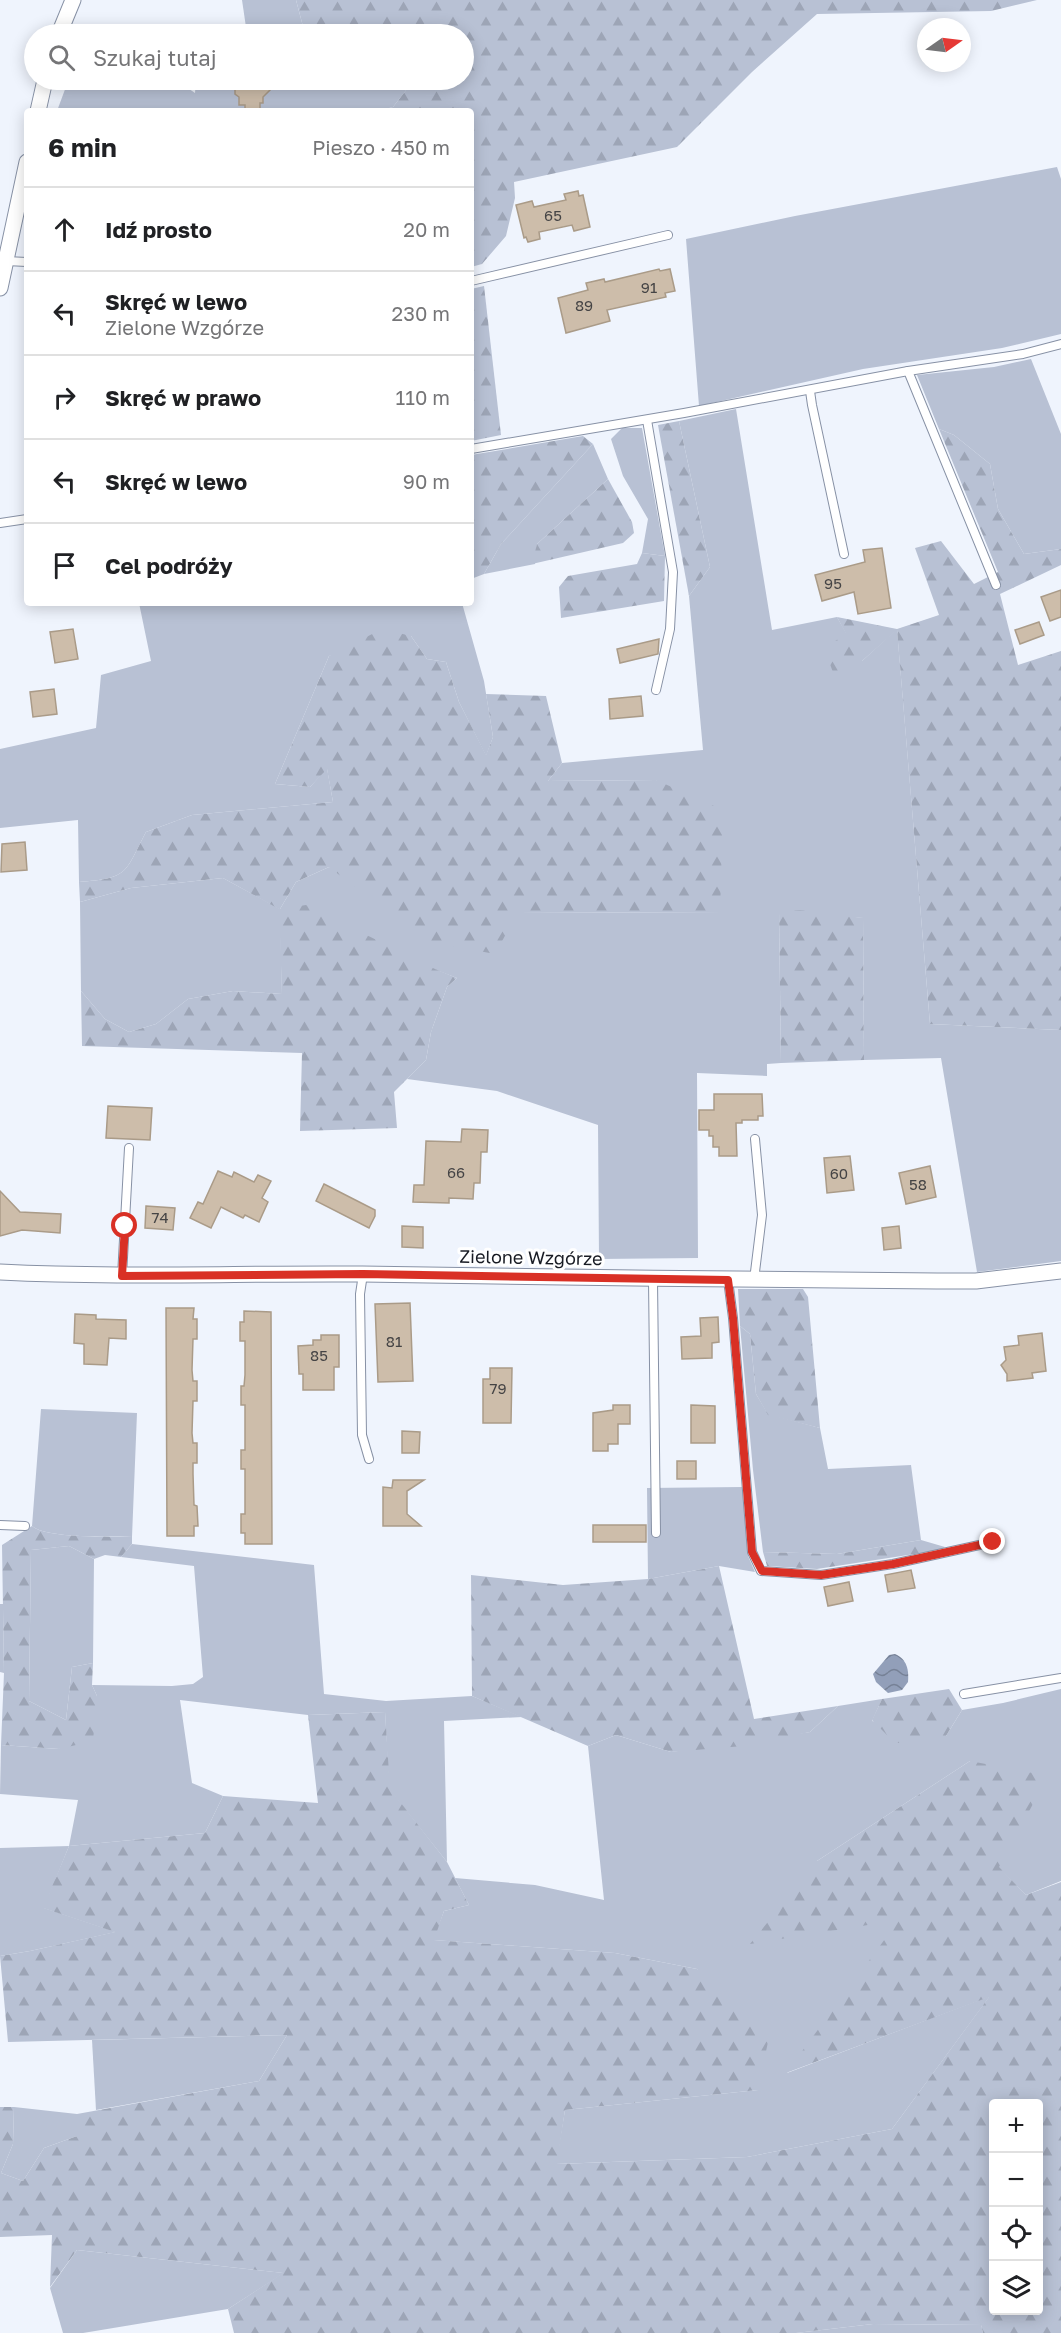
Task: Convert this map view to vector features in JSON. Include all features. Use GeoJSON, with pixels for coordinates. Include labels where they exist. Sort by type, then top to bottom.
{"type":"FeatureCollection","features":[{"type":"Feature","properties":{"kind":"street"},"geometry":{"type":"LineString","coordinates":[[63,24],[73,0]]}},
{"type":"Feature","properties":{"kind":"street"},"geometry":{"type":"LineString","coordinates":[[39,108],[43,90]]}},
{"type":"Feature","properties":{"kind":"street"},"geometry":{"type":"LineString","coordinates":[[0,288],[24,176]]}},
{"type":"Feature","properties":{"kind":"street","name":"Zielone Wzgórze"},"geometry":{"type":"LineString","coordinates":[[0,1272],[122,1276],[363,1274],[653,1280],[976,1281],[1061,1271]]}},
{"type":"Feature","properties":{"kind":"lane"},"geometry":{"type":"LineString","coordinates":[[474,280],[668,235]]}},
{"type":"Feature","properties":{"kind":"lane"},"geometry":{"type":"LineString","coordinates":[[6,261],[24,262]]}},
{"type":"Feature","properties":{"kind":"lane"},"geometry":{"type":"LineString","coordinates":[[474,449],[810,391],[908,370],[1023,354],[1061,344]]}},
{"type":"Feature","properties":{"kind":"lane"},"geometry":{"type":"LineString","coordinates":[[908,370],[996,585]]}},
{"type":"Feature","properties":{"kind":"lane"},"geometry":{"type":"LineString","coordinates":[[810,391],[844,554]]}},
{"type":"Feature","properties":{"kind":"lane"},"geometry":{"type":"LineString","coordinates":[[647,420],[673,572],[670,628],[656,690]]}},
{"type":"Feature","properties":{"kind":"lane"},"geometry":{"type":"LineString","coordinates":[[0,523],[24,519]]}},
{"type":"Feature","properties":{"kind":"lane"},"geometry":{"type":"LineString","coordinates":[[754,1280],[762,1215],[755,1139]]}},
{"type":"Feature","properties":{"kind":"lane"},"geometry":{"type":"LineString","coordinates":[[122,1276],[129,1148]]}},
{"type":"Feature","properties":{"kind":"lane"},"geometry":{"type":"LineString","coordinates":[[363,1274],[360,1294],[362,1435],[369,1460]]}},
{"type":"Feature","properties":{"kind":"lane"},"geometry":{"type":"LineString","coordinates":[[653,1280],[656,1533]]}},
{"type":"Feature","properties":{"kind":"lane"},"geometry":{"type":"LineString","coordinates":[[728,1280],[752,1552],[762,1571],[821,1575],[893,1564],[993,1542]]}},
{"type":"Feature","properties":{"kind":"lane"},"geometry":{"type":"LineString","coordinates":[[0,1525],[25,1526]]}},
{"type":"Feature","properties":{"kind":"lane"},"geometry":{"type":"LineString","coordinates":[[964,1694],[1061,1677]]}},
{"type":"Feature","properties":{"kind":"green space"},"geometry":{"type":"Polygon","coordinates":[[[242,0],[296,0],[302,24],[246,24],[242,0]]]}},
{"type":"Feature","properties":{"kind":"green space"},"geometry":{"type":"Polygon","coordinates":[[[296,0],[1037,0],[991,11],[817,14],[752,72],[677,147],[514,182],[515,198],[506,236],[482,264],[474,266],[474,108],[389,108],[393,107],[406,90],[474,90],[474,24],[302,24],[296,0]]]}},
{"type":"Feature","properties":{"kind":"green space"},"geometry":{"type":"Polygon","coordinates":[[[65,90],[191,90],[195,93],[195,90],[406,90],[393,107],[389,108],[58,108],[65,90]]]}},
{"type":"Feature","properties":{"kind":"green space"},"geometry":{"type":"Polygon","coordinates":[[[1057,167],[1061,179],[1061,334],[1002,348],[863,369],[699,406],[686,239],[795,216],[1057,167]]]}},
{"type":"Feature","properties":{"kind":"green space"},"geometry":{"type":"Polygon","coordinates":[[[484,286],[501,435],[474,440],[474,288],[484,286]]]}},
{"type":"Feature","properties":{"kind":"green space"},"geometry":{"type":"Polygon","coordinates":[[[1031,359],[1061,434],[1061,549],[1024,554],[998,509],[990,464],[954,435],[939,429],[917,375],[994,367],[1031,359]]]}},
{"type":"Feature","properties":{"kind":"green space"},"geometry":{"type":"Polygon","coordinates":[[[736,409],[772,630],[837,617],[862,661],[897,629],[930,1024],[1061,1030],[1061,1261],[977,1272],[941,1058],[864,1060],[863,918],[779,912],[781,1063],[767,1064],[767,1076],[697,1073],[698,1258],[599,1259],[598,1125],[497,1091],[407,1079],[426,1060],[431,1032],[447,987],[457,978],[280,910],[282,994],[233,991],[188,999],[156,1024],[129,1032],[105,1019],[81,991],[80,902],[131,888],[223,878],[280,909],[296,882],[329,867],[517,912],[720,913],[656,780],[548,781],[562,763],[703,750],[689,596],[710,567],[679,421],[736,409]]]}},
{"type":"Feature","properties":{"kind":"green space"},"geometry":{"type":"Polygon","coordinates":[[[679,421],[710,567],[689,596],[658,425],[679,421]]]}},
{"type":"Feature","properties":{"kind":"green space"},"geometry":{"type":"Polygon","coordinates":[[[622,428],[642,428],[665,556],[642,553],[648,519],[623,476],[611,439],[622,428]]]}},
{"type":"Feature","properties":{"kind":"green space"},"geometry":{"type":"Polygon","coordinates":[[[939,429],[954,435],[990,464],[998,509],[1024,554],[1061,549],[1061,565],[1000,594],[1018,665],[1061,651],[1061,1030],[930,1024],[897,630],[862,661],[834,675],[824,648],[846,634],[837,617],[897,629],[939,615],[915,548],[941,541],[974,584],[998,572],[939,429]]]}},
{"type":"Feature","properties":{"kind":"green space"},"geometry":{"type":"Polygon","coordinates":[[[583,436],[593,444],[501,544],[484,574],[474,578],[474,454],[583,436]]]}},
{"type":"Feature","properties":{"kind":"green space"},"geometry":{"type":"Polygon","coordinates":[[[593,444],[608,479],[537,544],[535,564],[484,574],[501,544],[593,444]]]}},
{"type":"Feature","properties":{"kind":"green space"},"geometry":{"type":"Polygon","coordinates":[[[608,479],[632,522],[634,533],[623,543],[532,564],[537,544],[608,479]]]}},
{"type":"Feature","properties":{"kind":"green space"},"geometry":{"type":"Polygon","coordinates":[[[642,553],[665,556],[664,601],[561,618],[559,587],[568,576],[637,564],[642,553]]]}},
{"type":"Feature","properties":{"kind":"green space"},"geometry":{"type":"Polygon","coordinates":[[[140,606],[463,606],[484,681],[493,737],[486,756],[459,702],[446,662],[427,659],[411,636],[329,656],[275,784],[310,787],[327,768],[333,802],[192,815],[146,832],[123,871],[107,878],[79,882],[78,820],[0,828],[0,749],[96,728],[101,675],[151,661],[140,606]]]}},
{"type":"Feature","properties":{"kind":"green space"},"geometry":{"type":"Polygon","coordinates":[[[382,629],[411,636],[427,659],[446,662],[459,702],[486,755],[493,737],[486,694],[546,696],[562,763],[548,781],[656,780],[723,810],[720,913],[518,912],[495,954],[425,941],[329,867],[296,882],[280,909],[306,905],[457,978],[447,987],[431,1032],[426,1060],[394,1092],[397,1128],[300,1131],[302,1053],[82,1046],[81,991],[105,1019],[129,1032],[156,1024],[188,999],[233,991],[282,994],[279,909],[223,878],[131,888],[80,902],[79,882],[107,878],[123,871],[146,832],[192,815],[333,802],[327,769],[310,787],[275,784],[329,656],[382,629]]]}},
{"type":"Feature","properties":{"kind":"green space"},"geometry":{"type":"Polygon","coordinates":[[[800,910],[863,918],[864,1060],[781,1063],[779,912],[800,910]]]}},
{"type":"Feature","properties":{"kind":"green space"},"geometry":{"type":"Polygon","coordinates":[[[738,1289],[803,1289],[808,1297],[820,1428],[768,1415],[756,1394],[750,1334],[740,1326],[738,1289]]]}},
{"type":"Feature","properties":{"kind":"green space"},"geometry":{"type":"Polygon","coordinates":[[[740,1326],[750,1334],[756,1394],[768,1414],[820,1428],[828,1469],[911,1465],[921,1540],[837,1554],[763,1552],[740,1326]]]}},
{"type":"Feature","properties":{"kind":"green space"},"geometry":{"type":"Polygon","coordinates":[[[41,1409],[137,1413],[132,1537],[65,1535],[32,1526],[41,1409]]]}},
{"type":"Feature","properties":{"kind":"green space"},"geometry":{"type":"Polygon","coordinates":[[[743,1487],[748,1556],[755,1572],[719,1566],[648,1579],[647,1488],[743,1487]]]}},
{"type":"Feature","properties":{"kind":"green space"},"geometry":{"type":"Polygon","coordinates":[[[32,1526],[65,1535],[132,1537],[132,1544],[121,1557],[105,1555],[94,1559],[69,1546],[31,1550],[29,1701],[66,1720],[72,1667],[93,1663],[92,1685],[97,1696],[93,1741],[59,1749],[1,1745],[4,1673],[2,1545],[32,1526]]]}},
{"type":"Feature","properties":{"kind":"green space"},"geometry":{"type":"Polygon","coordinates":[[[921,1540],[945,1547],[928,1560],[921,1553],[817,1569],[767,1566],[763,1552],[837,1554],[921,1540]]]}},
{"type":"Feature","properties":{"kind":"green space"},"geometry":{"type":"Polygon","coordinates":[[[132,1544],[314,1565],[324,1694],[386,1701],[472,1696],[522,1717],[444,1721],[447,1862],[389,1789],[385,1712],[308,1715],[180,1700],[192,1783],[223,1796],[205,1833],[69,1846],[78,1800],[0,1794],[1,1745],[59,1749],[97,1696],[92,1685],[172,1686],[193,1684],[203,1677],[194,1566],[121,1557],[132,1544]]]}},
{"type":"Feature","properties":{"kind":"green space"},"geometry":{"type":"Polygon","coordinates":[[[69,1546],[94,1559],[93,1663],[72,1667],[66,1720],[29,1701],[31,1550],[69,1546]]]}},
{"type":"Feature","properties":{"kind":"green space"},"geometry":{"type":"Polygon","coordinates":[[[719,1566],[754,1719],[838,1706],[810,1732],[743,1746],[671,1752],[616,1735],[588,1746],[472,1696],[471,1575],[563,1585],[648,1579],[719,1566]]]}},
{"type":"Feature","properties":{"kind":"green space"},"geometry":{"type":"Polygon","coordinates":[[[0,1604],[3,1604],[4,1673],[0,1672],[0,1604]]]}},
{"type":"Feature","properties":{"kind":"green space"},"geometry":{"type":"Polygon","coordinates":[[[949,1689],[962,1710],[946,1736],[920,1742],[895,1743],[872,1720],[882,1699],[949,1689]]]}},
{"type":"Feature","properties":{"kind":"green space"},"geometry":{"type":"Polygon","coordinates":[[[1061,1689],[1061,1881],[1026,1895],[999,1868],[970,1761],[817,1861],[900,1920],[787,2073],[990,1996],[892,2129],[747,2157],[556,2164],[565,2110],[758,2090],[697,1969],[615,1953],[433,1940],[444,1911],[469,1905],[455,1878],[535,1885],[604,1900],[588,1746],[616,1735],[671,1752],[810,1732],[838,1706],[882,1699],[872,1721],[946,1736],[962,1710],[1061,1689]]]}},
{"type":"Feature","properties":{"kind":"green space"},"geometry":{"type":"Polygon","coordinates":[[[385,1712],[390,1789],[447,1862],[469,1905],[444,1911],[434,1940],[615,1953],[697,1969],[769,2037],[758,2090],[565,2110],[557,2164],[747,2157],[892,2129],[989,1997],[786,2073],[899,1920],[750,1944],[817,1861],[970,1761],[1048,1776],[999,1867],[1026,1895],[1061,1882],[1061,2333],[983,2333],[981,2325],[873,2324],[796,2333],[234,2333],[228,2309],[283,2273],[77,2250],[50,2287],[52,2235],[0,2237],[0,2107],[14,2107],[13,2144],[1,2173],[23,2181],[44,2148],[77,2136],[77,2114],[259,2081],[287,2035],[8,2042],[0,1956],[115,1932],[43,1908],[69,1846],[205,1833],[223,1796],[318,1803],[308,1715],[385,1712]]]}},
{"type":"Feature","properties":{"kind":"green space"},"geometry":{"type":"Polygon","coordinates":[[[69,1846],[44,1908],[116,1932],[0,1956],[0,1848],[69,1846]]]}},
{"type":"Feature","properties":{"kind":"green space"},"geometry":{"type":"Polygon","coordinates":[[[287,2035],[259,2081],[96,2110],[92,2040],[287,2035]]]}},
{"type":"Feature","properties":{"kind":"green space"},"geometry":{"type":"Polygon","coordinates":[[[14,2107],[77,2114],[77,2136],[44,2148],[23,2181],[1,2173],[13,2144],[14,2107]]]}},
{"type":"Feature","properties":{"kind":"green space"},"geometry":{"type":"Polygon","coordinates":[[[77,2250],[284,2273],[228,2309],[83,2333],[63,2333],[50,2288],[77,2250]]]}},
{"type":"Feature","properties":{"kind":"green space"},"geometry":{"type":"Polygon","coordinates":[[[873,2324],[981,2325],[983,2333],[796,2333],[873,2324]]]}},
{"type":"Feature","properties":{"kind":"water"},"geometry":{"type":"Polygon","coordinates":[[[895,1654],[906,1665],[908,1682],[902,1690],[888,1693],[876,1682],[873,1674],[889,1655],[895,1654]]]}},
{"type":"Feature","properties":{"kind":"building"},"geometry":{"type":"Polygon","coordinates":[[[235,90],[270,90],[263,97],[260,108],[245,108],[245,105],[239,105],[239,97],[235,94],[235,90]]]}},
{"type":"Feature","properties":{"kind":"building"},"geometry":{"type":"Polygon","coordinates":[[[578,191],[579,196],[583,195],[590,227],[574,231],[572,225],[539,232],[540,239],[528,242],[526,237],[524,238],[516,205],[532,201],[534,207],[566,200],[564,194],[578,191]]]}},
{"type":"Feature","properties":{"kind":"building"},"geometry":{"type":"Polygon","coordinates":[[[659,269],[660,271],[670,269],[675,291],[665,293],[666,297],[607,310],[610,321],[566,333],[558,298],[588,290],[586,283],[604,279],[605,282],[659,269]]]}},
{"type":"Feature","properties":{"kind":"building"},"geometry":{"type":"Polygon","coordinates":[[[882,548],[891,608],[858,614],[854,592],[822,601],[815,575],[865,562],[863,550],[882,548]]]}},
{"type":"Feature","properties":{"kind":"building"},"geometry":{"type":"Polygon","coordinates":[[[1061,590],[1061,617],[1050,621],[1041,597],[1061,590]]]}},
{"type":"Feature","properties":{"kind":"building"},"geometry":{"type":"Polygon","coordinates":[[[1039,622],[1044,635],[1020,644],[1015,630],[1039,622]]]}},
{"type":"Feature","properties":{"kind":"building"},"geometry":{"type":"Polygon","coordinates":[[[73,629],[78,659],[55,663],[50,632],[73,629]]]}},
{"type":"Feature","properties":{"kind":"building"},"geometry":{"type":"Polygon","coordinates":[[[659,639],[658,654],[620,663],[617,649],[659,639]]]}},
{"type":"Feature","properties":{"kind":"building"},"geometry":{"type":"Polygon","coordinates":[[[54,689],[57,714],[33,717],[30,692],[54,689]]]}},
{"type":"Feature","properties":{"kind":"building"},"geometry":{"type":"Polygon","coordinates":[[[641,696],[643,716],[610,719],[609,699],[641,696]]]}},
{"type":"Feature","properties":{"kind":"building"},"geometry":{"type":"Polygon","coordinates":[[[25,842],[27,870],[1,872],[2,844],[25,842]]]}},
{"type":"Feature","properties":{"kind":"building"},"geometry":{"type":"Polygon","coordinates":[[[714,1094],[762,1094],[763,1116],[758,1116],[758,1120],[742,1120],[742,1123],[736,1123],[737,1156],[719,1156],[719,1147],[713,1147],[713,1136],[709,1136],[709,1130],[699,1130],[699,1110],[714,1110],[714,1094]]]}},
{"type":"Feature","properties":{"kind":"building"},"geometry":{"type":"Polygon","coordinates":[[[108,1106],[152,1108],[150,1140],[106,1138],[108,1106]]]}},
{"type":"Feature","properties":{"kind":"building"},"geometry":{"type":"Polygon","coordinates":[[[462,1129],[488,1130],[487,1152],[481,1152],[480,1183],[474,1183],[473,1199],[449,1198],[449,1203],[413,1202],[414,1185],[424,1185],[426,1141],[461,1142],[462,1129]]]}},
{"type":"Feature","properties":{"kind":"building"},"geometry":{"type":"Polygon","coordinates":[[[850,1156],[854,1190],[827,1193],[824,1158],[850,1156]]]}},
{"type":"Feature","properties":{"kind":"building"},"geometry":{"type":"Polygon","coordinates":[[[930,1166],[936,1197],[906,1204],[899,1173],[930,1166]]]}},
{"type":"Feature","properties":{"kind":"building"},"geometry":{"type":"Polygon","coordinates":[[[218,1171],[232,1177],[234,1172],[254,1182],[258,1175],[271,1181],[262,1198],[268,1202],[259,1222],[245,1215],[243,1218],[221,1207],[211,1228],[190,1218],[198,1202],[203,1204],[218,1171]]]}},
{"type":"Feature","properties":{"kind":"building"},"geometry":{"type":"Polygon","coordinates":[[[324,1184],[375,1210],[375,1216],[369,1228],[316,1201],[324,1184]]]}},
{"type":"Feature","properties":{"kind":"building"},"geometry":{"type":"Polygon","coordinates":[[[0,1191],[20,1212],[61,1214],[60,1233],[22,1230],[0,1236],[0,1191]]]}},
{"type":"Feature","properties":{"kind":"building"},"geometry":{"type":"Polygon","coordinates":[[[146,1206],[175,1208],[173,1230],[145,1228],[146,1206]]]}},
{"type":"Feature","properties":{"kind":"building"},"geometry":{"type":"Polygon","coordinates":[[[402,1226],[423,1227],[423,1248],[402,1247],[402,1226]]]}},
{"type":"Feature","properties":{"kind":"building"},"geometry":{"type":"Polygon","coordinates":[[[899,1226],[901,1248],[884,1250],[882,1228],[899,1226]]]}},
{"type":"Feature","properties":{"kind":"building"},"geometry":{"type":"Polygon","coordinates":[[[410,1303],[413,1381],[378,1382],[375,1304],[410,1303]]]}},
{"type":"Feature","properties":{"kind":"building"},"geometry":{"type":"Polygon","coordinates":[[[166,1308],[194,1308],[193,1319],[197,1319],[197,1339],[193,1339],[192,1370],[193,1381],[197,1381],[197,1401],[193,1401],[192,1433],[193,1443],[197,1443],[197,1463],[193,1463],[193,1474],[194,1505],[197,1506],[198,1526],[194,1526],[194,1536],[167,1536],[166,1308]]]}},
{"type":"Feature","properties":{"kind":"building"},"geometry":{"type":"Polygon","coordinates":[[[244,1311],[271,1312],[272,1544],[245,1544],[245,1533],[241,1533],[241,1514],[245,1514],[245,1469],[241,1469],[241,1450],[245,1450],[245,1405],[241,1405],[241,1386],[244,1386],[245,1375],[245,1341],[240,1341],[240,1322],[244,1322],[244,1311]]]}},
{"type":"Feature","properties":{"kind":"building"},"geometry":{"type":"Polygon","coordinates":[[[75,1314],[96,1315],[96,1319],[126,1320],[126,1339],[109,1338],[107,1365],[84,1364],[84,1344],[74,1343],[75,1314]]]}},
{"type":"Feature","properties":{"kind":"building"},"geometry":{"type":"Polygon","coordinates":[[[718,1317],[719,1342],[712,1343],[712,1358],[682,1359],[681,1337],[701,1336],[700,1318],[718,1317]]]}},
{"type":"Feature","properties":{"kind":"building"},"geometry":{"type":"Polygon","coordinates":[[[1042,1333],[1046,1371],[1032,1373],[1033,1378],[1007,1381],[1007,1374],[1001,1365],[1006,1360],[1004,1347],[1019,1345],[1018,1336],[1042,1333]]]}},
{"type":"Feature","properties":{"kind":"building"},"geometry":{"type":"Polygon","coordinates":[[[321,1335],[339,1335],[339,1367],[334,1367],[334,1390],[303,1390],[303,1374],[299,1374],[298,1346],[313,1345],[313,1340],[321,1340],[321,1335]]]}},
{"type":"Feature","properties":{"kind":"building"},"geometry":{"type":"Polygon","coordinates":[[[490,1368],[512,1368],[511,1423],[483,1423],[483,1379],[490,1379],[490,1368]]]}},
{"type":"Feature","properties":{"kind":"building"},"geometry":{"type":"Polygon","coordinates":[[[613,1405],[630,1405],[630,1424],[618,1424],[618,1444],[608,1444],[608,1451],[593,1451],[593,1413],[613,1410],[613,1405]]]}},
{"type":"Feature","properties":{"kind":"building"},"geometry":{"type":"Polygon","coordinates":[[[691,1405],[715,1406],[715,1443],[691,1443],[691,1405]]]}},
{"type":"Feature","properties":{"kind":"building"},"geometry":{"type":"Polygon","coordinates":[[[402,1431],[420,1432],[419,1453],[402,1453],[402,1431]]]}},
{"type":"Feature","properties":{"kind":"building"},"geometry":{"type":"Polygon","coordinates":[[[677,1461],[696,1461],[696,1479],[677,1479],[677,1461]]]}},
{"type":"Feature","properties":{"kind":"building"},"geometry":{"type":"Polygon","coordinates":[[[393,1480],[424,1480],[407,1491],[407,1514],[421,1526],[383,1526],[383,1487],[392,1488],[393,1480]]]}},
{"type":"Feature","properties":{"kind":"building"},"geometry":{"type":"Polygon","coordinates":[[[593,1525],[646,1525],[646,1542],[593,1542],[593,1525]]]}},
{"type":"Feature","properties":{"kind":"building"},"geometry":{"type":"Polygon","coordinates":[[[911,1570],[915,1588],[888,1592],[885,1575],[911,1570]]]}},
{"type":"Feature","properties":{"kind":"building"},"geometry":{"type":"Polygon","coordinates":[[[849,1582],[853,1601],[828,1606],[824,1587],[849,1582]]]}},
{"type":"Feature","properties":{"kind":"route"},"geometry":{"type":"LineString","coordinates":[[125,1226],[122,1276],[363,1274],[728,1280],[752,1552],[762,1571],[821,1575],[893,1564],[993,1542]]}}]}
